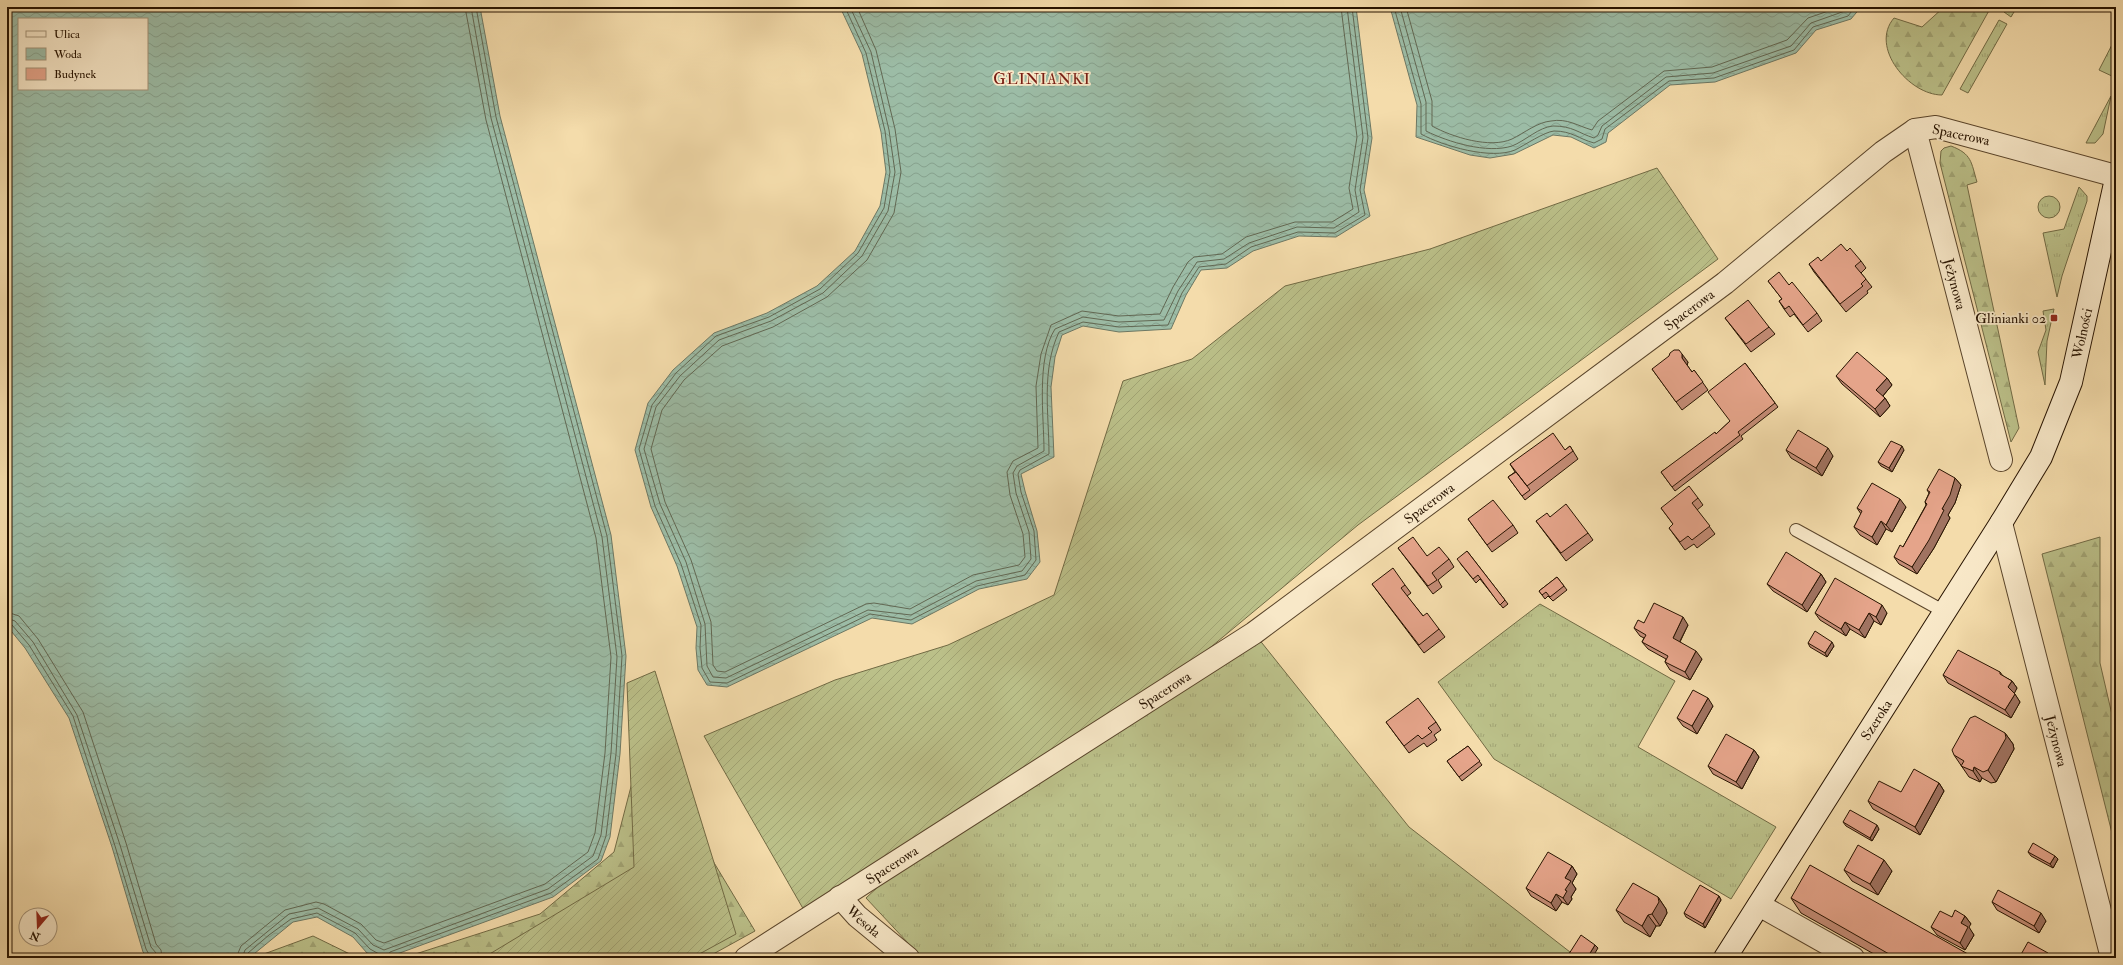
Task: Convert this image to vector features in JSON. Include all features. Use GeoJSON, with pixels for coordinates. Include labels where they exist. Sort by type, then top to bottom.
{"type":"FeatureCollection","features":[{"type":"Feature","properties":{"kind":"street","name":"Spacerowa"},"geometry":{"type":"LineString","coordinates":[[746,958],[1254,633],[1725,283],[1883,152],[1915,130],[1936,127],[2116,176]]}},
{"type":"Feature","properties":{"kind":"street","name":"Jeżynowa"},"geometry":{"type":"LineString","coordinates":[[1915,130],[2001,460]]}},
{"type":"Feature","properties":{"kind":"street","name":"Wolności"},"geometry":{"type":"LineString","coordinates":[[2026,481],[2041,457],[2072,382],[2116,179]]}},
{"type":"Feature","properties":{"kind":"street","name":"Szeroka"},"geometry":{"type":"LineString","coordinates":[[1725,958],[1945,612],[2026,481]]}},
{"type":"Feature","properties":{"kind":"street","name":"Jeżynowa"},"geometry":{"type":"LineString","coordinates":[[2001,523],[2112,958]]}},
{"type":"Feature","properties":{"kind":"street","name":"Wesoła"},"geometry":{"type":"LineString","coordinates":[[840,897],[857,916],[908,958]]}},
{"type":"Feature","properties":{"kind":"street"},"geometry":{"type":"LineString","coordinates":[[1759,905],[1853,958]]}},
{"type":"Feature","properties":{"kind":"lane"},"geometry":{"type":"LineString","coordinates":[[1796,530],[1945,612]]}},
{"type":"Feature","properties":{"kind":"green space"},"geometry":{"type":"Polygon","coordinates":[[[1944,7],[1991,7],[1942,95],[1929,93],[1917,87],[1906,78],[1896,67],[1886,42],[1888,30],[1894,18],[1922,27],[1944,7]]]}},
{"type":"Feature","properties":{"kind":"green space"},"geometry":{"type":"Polygon","coordinates":[[[2007,7],[2017,7],[2011,17],[2004,12],[2007,7]]]}},
{"type":"Feature","properties":{"kind":"green space"},"geometry":{"type":"Polygon","coordinates":[[[1999,20],[2007,24],[1968,93],[1960,89],[1999,20]]]}},
{"type":"Feature","properties":{"kind":"green space"},"geometry":{"type":"Polygon","coordinates":[[[2116,37],[2116,71],[2114,77],[2099,70],[2116,37]]]}},
{"type":"Feature","properties":{"kind":"green space"},"geometry":{"type":"Polygon","coordinates":[[[2111,96],[2103,134],[2095,143],[2086,143],[2111,96]]]}},
{"type":"Feature","properties":{"kind":"green space"},"geometry":{"type":"Polygon","coordinates":[[[1951,146],[1963,152],[1970,160],[1977,182],[1967,185],[2019,428],[2011,442],[1940,163],[1941,151],[1944,148],[1951,146]]]}},
{"type":"Feature","properties":{"kind":"green space"},"geometry":{"type":"Polygon","coordinates":[[[1657,168],[1718,259],[1358,525],[1188,666],[805,912],[704,736],[835,680],[948,645],[1054,595],[1123,381],[1192,359],[1285,286],[1430,249],[1657,168]]]}},
{"type":"Feature","properties":{"kind":"green space"},"geometry":{"type":"Polygon","coordinates":[[[2079,187],[2087,196],[2087,201],[2062,276],[2057,297],[2043,233],[2064,229],[2079,187]]]}},
{"type":"Feature","properties":{"kind":"green space"},"geometry":{"type":"Polygon","coordinates":[[[2049,196],[2057,199],[2060,207],[2057,215],[2049,218],[2041,215],[2038,207],[2041,199],[2049,196]]]}},
{"type":"Feature","properties":{"kind":"green space"},"geometry":{"type":"Polygon","coordinates":[[[2054,309],[2047,341],[2045,385],[2038,352],[2046,330],[2043,311],[2054,309]]]}},
{"type":"Feature","properties":{"kind":"green space"},"geometry":{"type":"Polygon","coordinates":[[[2100,537],[2100,663],[2116,732],[2116,849],[2042,554],[2100,537]]]}},
{"type":"Feature","properties":{"kind":"green space"},"geometry":{"type":"Polygon","coordinates":[[[1540,604],[1675,681],[1638,747],[1776,827],[1731,899],[1494,759],[1438,682],[1540,604]]]}},
{"type":"Feature","properties":{"kind":"green space"},"geometry":{"type":"Polygon","coordinates":[[[1258,638],[1409,827],[1570,952],[1567,958],[922,958],[866,898],[895,871],[1258,638]]]}},
{"type":"Feature","properties":{"kind":"green space"},"geometry":{"type":"Polygon","coordinates":[[[655,671],[736,934],[692,958],[483,958],[634,867],[627,683],[655,671]]]}},
{"type":"Feature","properties":{"kind":"green space"},"geometry":{"type":"Polygon","coordinates":[[[641,748],[683,811],[755,931],[706,958],[403,958],[540,914],[614,852],[641,748]]]}},
{"type":"Feature","properties":{"kind":"green space"},"geometry":{"type":"Polygon","coordinates":[[[313,936],[358,958],[253,958],[313,936]]]}},
{"type":"Feature","properties":{"kind":"water"},"geometry":{"type":"Polygon","coordinates":[[[7,7],[480,7],[500,116],[611,535],[626,656],[620,754],[610,837],[601,861],[553,897],[386,958],[367,953],[353,937],[317,917],[293,922],[249,958],[149,958],[143,952],[112,847],[69,718],[25,648],[7,626],[7,7]]]}},
{"type":"Feature","properties":{"kind":"water"},"geometry":{"type":"Polygon","coordinates":[[[840,7],[1356,7],[1372,138],[1364,190],[1370,216],[1336,237],[1299,236],[1253,251],[1227,268],[1201,270],[1186,295],[1171,329],[1119,332],[1083,326],[1062,335],[1055,357],[1051,387],[1054,457],[1021,474],[1037,531],[1040,562],[1027,579],[979,589],[912,624],[872,618],[727,687],[707,685],[698,670],[696,648],[697,627],[677,566],[651,507],[635,450],[648,403],[673,370],[714,333],[767,313],[817,286],[855,251],[880,206],[886,172],[881,132],[862,54],[840,7]]]}},
{"type":"Feature","properties":{"kind":"water"},"geometry":{"type":"Polygon","coordinates":[[[1390,7],[1861,7],[1851,19],[1816,30],[1796,53],[1715,82],[1670,85],[1608,133],[1606,142],[1594,148],[1571,137],[1553,135],[1514,154],[1490,158],[1470,155],[1416,137],[1417,105],[1390,7]]]}},
{"type":"Feature","properties":{"kind":"building"},"geometry":{"type":"Polygon","coordinates":[[[1841,244],[1847,251],[1850,248],[1861,261],[1855,266],[1866,279],[1861,284],[1863,286],[1840,304],[1809,264],[1818,257],[1821,261],[1841,244]]]}},
{"type":"Feature","properties":{"kind":"building"},"geometry":{"type":"Polygon","coordinates":[[[1779,272],[1789,285],[1792,282],[1817,313],[1803,325],[1789,306],[1785,309],[1779,301],[1782,299],[1768,281],[1779,272]]]}},
{"type":"Feature","properties":{"kind":"building"},"geometry":{"type":"Polygon","coordinates":[[[1748,300],[1769,327],[1746,344],[1725,318],[1748,300]]]}},
{"type":"Feature","properties":{"kind":"building"},"geometry":{"type":"Polygon","coordinates":[[[1674,350],[1679,350],[1682,354],[1682,358],[1692,372],[1694,370],[1703,382],[1676,402],[1652,369],[1669,356],[1674,350]]]}},
{"type":"Feature","properties":{"kind":"building"},"geometry":{"type":"Polygon","coordinates":[[[1857,352],[1887,378],[1876,390],[1885,398],[1875,409],[1836,376],[1857,352]]]}},
{"type":"Feature","properties":{"kind":"building"},"geometry":{"type":"Polygon","coordinates":[[[1745,363],[1775,403],[1738,432],[1740,435],[1672,487],[1661,472],[1715,432],[1716,434],[1730,421],[1708,392],[1745,363]]]}},
{"type":"Feature","properties":{"kind":"building"},"geometry":{"type":"Polygon","coordinates":[[[1798,430],[1828,448],[1816,468],[1786,450],[1798,430]]]}},
{"type":"Feature","properties":{"kind":"building"},"geometry":{"type":"Polygon","coordinates":[[[1553,433],[1565,450],[1570,446],[1573,451],[1527,486],[1510,464],[1553,433]]]}},
{"type":"Feature","properties":{"kind":"building"},"geometry":{"type":"Polygon","coordinates":[[[1891,441],[1902,446],[1889,468],[1878,462],[1891,441]]]}},
{"type":"Feature","properties":{"kind":"building"},"geometry":{"type":"Polygon","coordinates":[[[1939,469],[1955,478],[1950,495],[1942,509],[1944,510],[1929,540],[1912,567],[1894,557],[1900,545],[1903,547],[1927,504],[1925,502],[1930,492],[1927,490],[1939,469]]]}},
{"type":"Feature","properties":{"kind":"building"},"geometry":{"type":"Polygon","coordinates":[[[1516,472],[1530,490],[1522,496],[1508,477],[1516,472]]]}},
{"type":"Feature","properties":{"kind":"building"},"geometry":{"type":"Polygon","coordinates":[[[1872,483],[1900,499],[1886,525],[1881,521],[1872,537],[1854,527],[1862,511],[1857,508],[1872,483]]]}},
{"type":"Feature","properties":{"kind":"building"},"geometry":{"type":"Polygon","coordinates":[[[1689,486],[1698,498],[1692,503],[1710,526],[1692,540],[1688,536],[1680,542],[1669,528],[1673,524],[1661,508],[1689,486]]]}},
{"type":"Feature","properties":{"kind":"building"},"geometry":{"type":"Polygon","coordinates":[[[1493,500],[1513,525],[1487,545],[1468,519],[1493,500]]]}},
{"type":"Feature","properties":{"kind":"building"},"geometry":{"type":"Polygon","coordinates":[[[1566,504],[1588,533],[1561,553],[1536,521],[1547,513],[1550,517],[1566,504]]]}},
{"type":"Feature","properties":{"kind":"building"},"geometry":{"type":"Polygon","coordinates":[[[1413,537],[1427,556],[1439,547],[1449,559],[1432,573],[1437,580],[1428,586],[1398,548],[1413,537]]]}},
{"type":"Feature","properties":{"kind":"building"},"geometry":{"type":"Polygon","coordinates":[[[1467,551],[1505,600],[1500,605],[1478,575],[1473,579],[1457,559],[1467,551]]]}},
{"type":"Feature","properties":{"kind":"building"},"geometry":{"type":"Polygon","coordinates":[[[1786,552],[1821,574],[1802,605],[1767,584],[1786,552]]]}},
{"type":"Feature","properties":{"kind":"building"},"geometry":{"type":"Polygon","coordinates":[[[1393,568],[1405,585],[1401,588],[1423,616],[1427,613],[1439,629],[1419,645],[1372,584],[1393,568]]]}},
{"type":"Feature","properties":{"kind":"building"},"geometry":{"type":"Polygon","coordinates":[[[1557,577],[1564,586],[1550,597],[1546,592],[1542,595],[1539,591],[1557,577]]]}},
{"type":"Feature","properties":{"kind":"building"},"geometry":{"type":"Polygon","coordinates":[[[1835,578],[1882,605],[1876,617],[1869,613],[1859,630],[1845,622],[1841,629],[1815,613],[1835,578]]]}},
{"type":"Feature","properties":{"kind":"building"},"geometry":{"type":"Polygon","coordinates":[[[1654,603],[1683,617],[1673,638],[1696,651],[1685,672],[1665,662],[1668,656],[1642,642],[1646,635],[1634,628],[1638,620],[1644,623],[1654,603]]]}},
{"type":"Feature","properties":{"kind":"building"},"geometry":{"type":"Polygon","coordinates":[[[1815,631],[1832,642],[1825,653],[1808,643],[1815,631]]]}},
{"type":"Feature","properties":{"kind":"building"},"geometry":{"type":"Polygon","coordinates":[[[1958,650],[2000,672],[2000,674],[2012,681],[2008,687],[2015,694],[2005,710],[1943,675],[1958,650]]]}},
{"type":"Feature","properties":{"kind":"building"},"geometry":{"type":"Polygon","coordinates":[[[1693,690],[1708,698],[1692,726],[1677,718],[1693,690]]]}},
{"type":"Feature","properties":{"kind":"building"},"geometry":{"type":"Polygon","coordinates":[[[1418,698],[1436,722],[1428,728],[1432,732],[1422,739],[1418,735],[1404,746],[1386,722],[1418,698]]]}},
{"type":"Feature","properties":{"kind":"building"},"geometry":{"type":"Polygon","coordinates":[[[1975,716],[2005,733],[2006,738],[1988,770],[1983,772],[1974,767],[1973,771],[1961,766],[1964,761],[1954,755],[1952,750],[1970,718],[1975,716]]]}},
{"type":"Feature","properties":{"kind":"building"},"geometry":{"type":"Polygon","coordinates":[[[1726,734],[1754,750],[1736,782],[1708,766],[1726,734]]]}},
{"type":"Feature","properties":{"kind":"building"},"geometry":{"type":"Polygon","coordinates":[[[1468,746],[1480,761],[1459,777],[1447,761],[1468,746]]]}},
{"type":"Feature","properties":{"kind":"building"},"geometry":{"type":"Polygon","coordinates":[[[1914,769],[1939,783],[1915,827],[1868,801],[1879,781],[1901,792],[1914,769]]]}},
{"type":"Feature","properties":{"kind":"building"},"geometry":{"type":"Polygon","coordinates":[[[1850,810],[1877,825],[1870,838],[1843,822],[1850,810]]]}},
{"type":"Feature","properties":{"kind":"building"},"geometry":{"type":"Polygon","coordinates":[[[2033,843],[2055,856],[2050,864],[2028,852],[2033,843]]]}},
{"type":"Feature","properties":{"kind":"building"},"geometry":{"type":"Polygon","coordinates":[[[1858,845],[1884,860],[1870,884],[1844,870],[1858,845]]]}},
{"type":"Feature","properties":{"kind":"building"},"geometry":{"type":"Polygon","coordinates":[[[1548,852],[1572,866],[1565,878],[1571,881],[1565,890],[1567,891],[1563,898],[1556,894],[1551,903],[1526,888],[1548,852]]]}},
{"type":"Feature","properties":{"kind":"building"},"geometry":{"type":"Polygon","coordinates":[[[1810,865],[1975,958],[1896,958],[1791,898],[1810,865]]]}},
{"type":"Feature","properties":{"kind":"building"},"geometry":{"type":"Polygon","coordinates":[[[1633,883],[1658,897],[1659,902],[1652,914],[1648,915],[1642,926],[1616,910],[1633,883]]]}},
{"type":"Feature","properties":{"kind":"building"},"geometry":{"type":"Polygon","coordinates":[[[1700,885],[1719,896],[1703,924],[1684,913],[1700,885]]]}},
{"type":"Feature","properties":{"kind":"building"},"geometry":{"type":"Polygon","coordinates":[[[1998,890],[2041,913],[2034,926],[1992,902],[1998,890]]]}},
{"type":"Feature","properties":{"kind":"building"},"geometry":{"type":"Polygon","coordinates":[[[1955,910],[1965,916],[1961,923],[1968,927],[1960,943],[1931,927],[1940,911],[1952,917],[1955,910]]]}},
{"type":"Feature","properties":{"kind":"building"},"geometry":{"type":"Polygon","coordinates":[[[1581,935],[1595,945],[1587,958],[1567,957],[1581,935]]]}},
{"type":"Feature","properties":{"kind":"building"},"geometry":{"type":"Polygon","coordinates":[[[2028,942],[2048,953],[2045,958],[2019,958],[2028,942]]]}},
{"type":"Feature","properties":{"kind":"place","name":"Glinianki 02"},"geometry":{"type":"Point","coordinates":[2054,318]}},
{"type":"Feature","properties":{"kind":"district","name":"GLINIANKI"},"geometry":{"type":"Point","coordinates":[1042,79]}}]}
